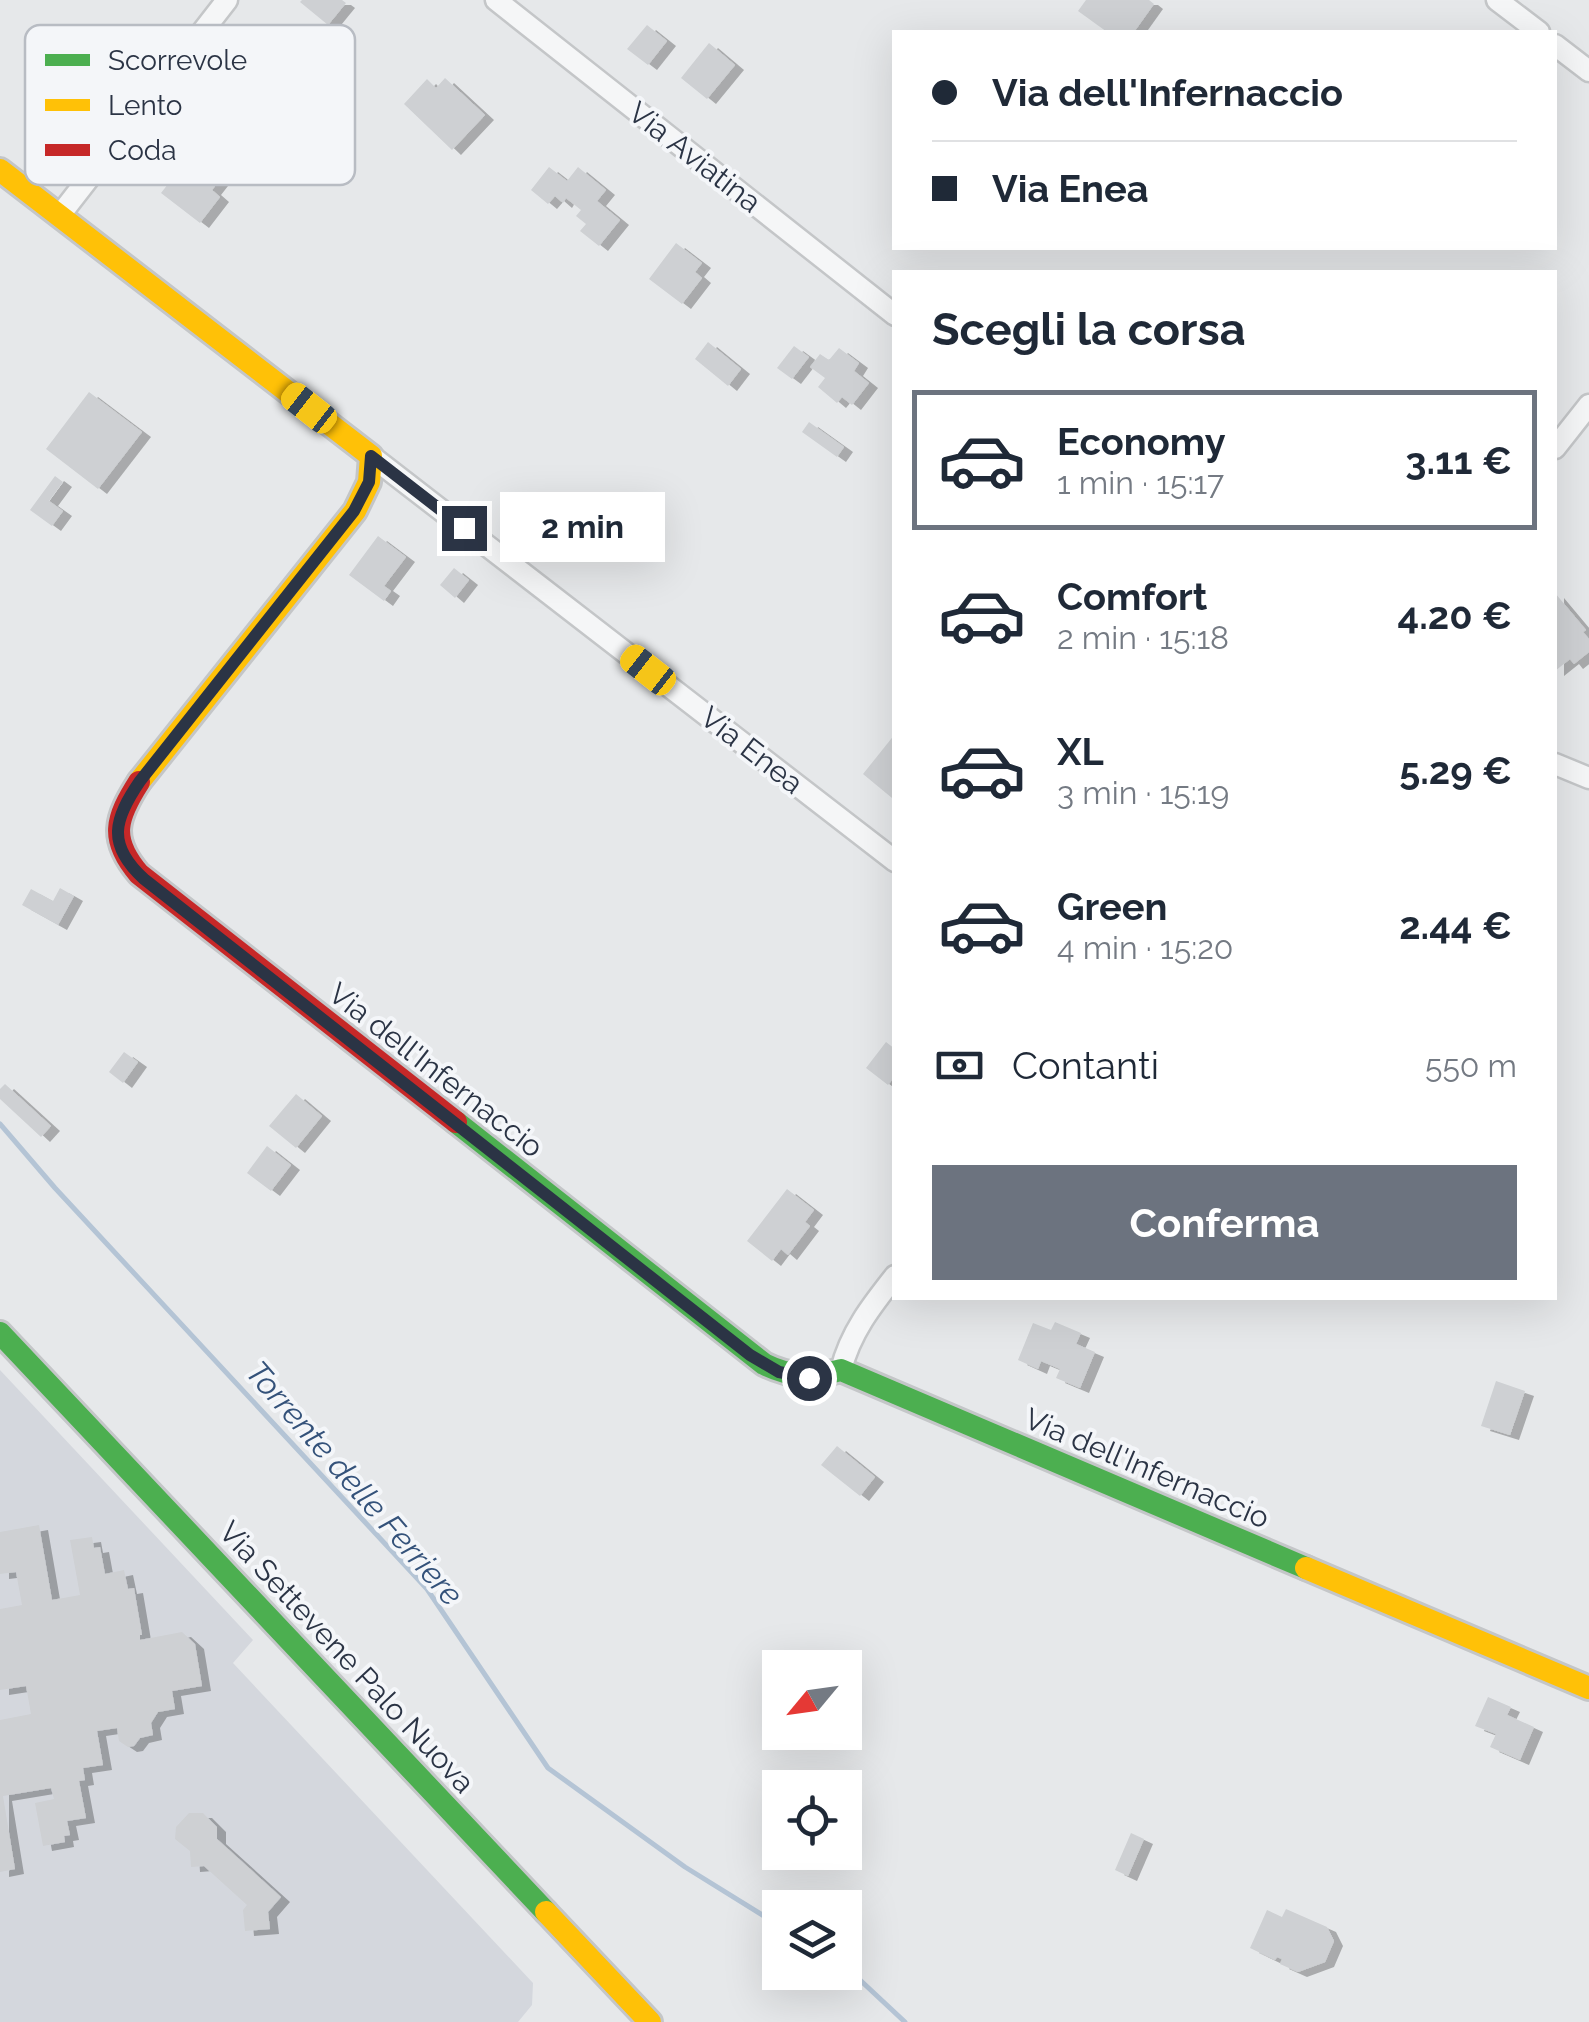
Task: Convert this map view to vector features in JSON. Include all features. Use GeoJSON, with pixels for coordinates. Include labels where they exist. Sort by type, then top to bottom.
{"type":"FeatureCollection","features":[{"type":"Feature","properties":{"kind":"street"},"geometry":{"type":"LineString","coordinates":[[208,25],[227,0]]}},
{"type":"Feature","properties":{"kind":"street","name":"Via Aviatina"},"geometry":{"type":"LineString","coordinates":[[496,0],[892,312]]}},
{"type":"Feature","properties":{"kind":"street"},"geometry":{"type":"LineString","coordinates":[[1496,0],[1536,30]]}},
{"type":"Feature","properties":{"kind":"street"},"geometry":{"type":"LineString","coordinates":[[1557,46],[1589,70]]}},
{"type":"Feature","properties":{"kind":"street"},"geometry":{"type":"LineString","coordinates":[[0,170],[371,456]]}},
{"type":"Feature","properties":{"kind":"street"},"geometry":{"type":"LineString","coordinates":[[60,216],[84,185]]}},
{"type":"Feature","properties":{"kind":"street"},"geometry":{"type":"LineString","coordinates":[[1557,445],[1589,405]]}},
{"type":"Feature","properties":{"kind":"street","name":"Via Enea"},"geometry":{"type":"LineString","coordinates":[[371,456],[892,859]]}},
{"type":"Feature","properties":{"kind":"street","name":"Via dell'Infernaccio"},"geometry":{"type":"LineString","coordinates":[[371,456],[369,482],[354,511],[127,800],[119,817],[118,839],[125,857],[144,879],[757,1360],[801,1378],[842,1370],[1589,1688]]}},
{"type":"Feature","properties":{"kind":"street"},"geometry":{"type":"LineString","coordinates":[[1557,765],[1589,778]]}},
{"type":"Feature","properties":{"kind":"street"},"geometry":{"type":"LineString","coordinates":[[842,1370],[848,1346],[861,1322],[892,1280]]}},
{"type":"Feature","properties":{"kind":"street","name":"Via Settevene Palo Nuova"},"geometry":{"type":"LineString","coordinates":[[0,1333],[650,2022]]}},
{"type":"Feature","properties":{"kind":"shaded area"},"geometry":{"type":"Polygon","coordinates":[[[0,1370],[253,1640],[233,1663],[533,1983],[532,2005],[518,2022],[0,2022],[0,1370]]]}},
{"type":"Feature","properties":{"kind":"building"},"geometry":{"type":"Polygon","coordinates":[[[302,0],[342,0],[346,3],[328,25],[302,0]]]}},
{"type":"Feature","properties":{"kind":"building"},"geometry":{"type":"Polygon","coordinates":[[[1086,0],[1149,0],[1154,4],[1135,30],[1104,30],[1078,11],[1086,0]]]}},
{"type":"Feature","properties":{"kind":"building"},"geometry":{"type":"Polygon","coordinates":[[[647,25],[667,41],[648,65],[627,49],[647,25]]]}},
{"type":"Feature","properties":{"kind":"building"},"geometry":{"type":"Polygon","coordinates":[[[709,43],[735,65],[707,99],[681,78],[709,43]]]}},
{"type":"Feature","properties":{"kind":"building"},"geometry":{"type":"Polygon","coordinates":[[[445,78],[485,115],[452,150],[404,104],[427,79],[436,88],[445,78]]]}},
{"type":"Feature","properties":{"kind":"building"},"geometry":{"type":"Polygon","coordinates":[[[549,167],[567,181],[578,167],[606,190],[597,201],[620,220],[599,246],[580,231],[586,224],[576,216],[581,210],[566,198],[563,203],[555,196],[548,204],[531,190],[549,167]]]}},
{"type":"Feature","properties":{"kind":"building"},"geometry":{"type":"Polygon","coordinates":[[[167,185],[216,185],[212,190],[220,197],[200,223],[161,193],[167,185]]]}},
{"type":"Feature","properties":{"kind":"building"},"geometry":{"type":"Polygon","coordinates":[[[676,243],[702,263],[695,272],[702,278],[682,304],[649,279],[676,243]]]}},
{"type":"Feature","properties":{"kind":"building"},"geometry":{"type":"Polygon","coordinates":[[[708,342],[741,369],[728,386],[695,359],[708,342]]]}},
{"type":"Feature","properties":{"kind":"building"},"geometry":{"type":"Polygon","coordinates":[[[794,346],[809,357],[792,379],[777,368],[794,346]]]}},
{"type":"Feature","properties":{"kind":"building"},"geometry":{"type":"Polygon","coordinates":[[[839,348],[859,363],[854,371],[869,383],[852,405],[842,397],[837,403],[818,387],[825,378],[810,367],[820,354],[829,360],[839,348]]]}},
{"type":"Feature","properties":{"kind":"building"},"geometry":{"type":"Polygon","coordinates":[[[89,392],[142,432],[98,489],[46,449],[89,392]]]}},
{"type":"Feature","properties":{"kind":"building"},"geometry":{"type":"Polygon","coordinates":[[[809,422],[844,447],[837,457],[802,432],[809,422]]]}},
{"type":"Feature","properties":{"kind":"building"},"geometry":{"type":"Polygon","coordinates":[[[55,476],[63,482],[49,501],[63,511],[52,526],[30,510],[55,476]]]}},
{"type":"Feature","properties":{"kind":"building"},"geometry":{"type":"Polygon","coordinates":[[[378,536],[406,557],[384,586],[391,591],[384,601],[349,575],[378,536]]]}},
{"type":"Feature","properties":{"kind":"building"},"geometry":{"type":"Polygon","coordinates":[[[454,568],[469,580],[455,598],[440,585],[454,568]]]}},
{"type":"Feature","properties":{"kind":"building"},"geometry":{"type":"Polygon","coordinates":[[[1557,595],[1589,639],[1589,652],[1574,664],[1570,659],[1557,669],[1557,595]]]}},
{"type":"Feature","properties":{"kind":"building"},"geometry":{"type":"Polygon","coordinates":[[[892,738],[892,798],[863,774],[892,738]]]}},
{"type":"Feature","properties":{"kind":"building"},"geometry":{"type":"Polygon","coordinates":[[[60,888],[74,896],[58,925],[22,905],[31,889],[53,901],[60,888]]]}},
{"type":"Feature","properties":{"kind":"building"},"geometry":{"type":"Polygon","coordinates":[[[886,1042],[892,1047],[892,1080],[888,1085],[866,1068],[886,1042]]]}},
{"type":"Feature","properties":{"kind":"building"},"geometry":{"type":"Polygon","coordinates":[[[124,1052],[138,1062],[123,1083],[109,1072],[124,1052]]]}},
{"type":"Feature","properties":{"kind":"building"},"geometry":{"type":"Polygon","coordinates":[[[5,1084],[51,1126],[41,1137],[0,1099],[0,1089],[5,1084]]]}},
{"type":"Feature","properties":{"kind":"building"},"geometry":{"type":"Polygon","coordinates":[[[296,1094],[322,1116],[296,1148],[269,1126],[296,1094]]]}},
{"type":"Feature","properties":{"kind":"building"},"geometry":{"type":"Polygon","coordinates":[[[267,1146],[291,1165],[271,1191],[247,1173],[267,1146]]]}},
{"type":"Feature","properties":{"kind":"building"},"geometry":{"type":"Polygon","coordinates":[[[787,1189],[814,1210],[805,1222],[810,1226],[788,1255],[781,1249],[772,1261],[747,1241],[787,1189]]]}},
{"type":"Feature","properties":{"kind":"building"},"geometry":{"type":"Polygon","coordinates":[[[1055,1322],[1081,1333],[1076,1344],[1095,1352],[1080,1388],[1056,1378],[1060,1369],[1041,1361],[1038,1369],[1018,1360],[1033,1323],[1051,1330],[1055,1322]]]}},
{"type":"Feature","properties":{"kind":"building"},"geometry":{"type":"Polygon","coordinates":[[[1496,1381],[1525,1391],[1510,1435],[1481,1426],[1496,1381]]]}},
{"type":"Feature","properties":{"kind":"building"},"geometry":{"type":"Polygon","coordinates":[[[837,1446],[875,1477],[860,1496],[821,1465],[837,1446]]]}},
{"type":"Feature","properties":{"kind":"building"},"geometry":{"type":"Polygon","coordinates":[[[39,1525],[52,1600],[80,1595],[70,1540],[92,1537],[94,1548],[100,1547],[105,1574],[124,1570],[128,1589],[134,1588],[140,1640],[182,1632],[195,1644],[202,1686],[172,1691],[175,1709],[158,1712],[151,1723],[153,1735],[140,1738],[134,1746],[119,1741],[117,1728],[97,1731],[103,1765],[83,1768],[85,1780],[79,1781],[86,1818],[67,1821],[70,1835],[64,1836],[65,1842],[43,1846],[35,1803],[54,1799],[51,1788],[3,1796],[15,1869],[0,1872],[0,1720],[31,1714],[26,1686],[0,1690],[0,1609],[22,1605],[16,1572],[0,1574],[0,1532],[39,1525]]]}},
{"type":"Feature","properties":{"kind":"building"},"geometry":{"type":"Polygon","coordinates":[[[1488,1697],[1511,1707],[1507,1715],[1534,1727],[1520,1760],[1490,1747],[1496,1734],[1475,1726],[1488,1697]]]}},
{"type":"Feature","properties":{"kind":"building"},"geometry":{"type":"Polygon","coordinates":[[[189,1813],[203,1813],[217,1827],[217,1839],[281,1897],[268,1912],[270,1929],[245,1931],[243,1910],[247,1905],[204,1866],[191,1867],[190,1851],[175,1839],[176,1827],[189,1813]]]}},
{"type":"Feature","properties":{"kind":"building"},"geometry":{"type":"Polygon","coordinates":[[[1131,1833],[1144,1839],[1128,1876],[1115,1870],[1131,1833]]]}},
{"type":"Feature","properties":{"kind":"building"},"geometry":{"type":"Polygon","coordinates":[[[1286,1909],[1327,1927],[1334,1941],[1325,1962],[1298,1972],[1280,1964],[1282,1959],[1275,1960],[1250,1948],[1267,1910],[1282,1917],[1286,1909]]]}},
{"type":"Feature","properties":{"kind":"waterway","name":"Torrente delle Ferriere"},"geometry":{"type":"LineString","coordinates":[[0,1124],[427,1589],[548,1768],[685,1867],[762,1915]]}},
{"type":"Feature","properties":{"kind":"waterway","name":"Torrente delle Ferriere"},"geometry":{"type":"LineString","coordinates":[[862,1982],[905,2022]]}},
{"type":"Feature","properties":{"kind":"traffic: fast"},"geometry":{"type":"LineString","coordinates":[[456,1122],[764,1364],[802,1375],[841,1370],[1306,1568]]}},
{"type":"Feature","properties":{"kind":"traffic: fast"},"geometry":{"type":"LineString","coordinates":[[0,1333],[546,1912]]}},
{"type":"Feature","properties":{"kind":"traffic: slow"},"geometry":{"type":"LineString","coordinates":[[0,170],[371,456],[369,482],[355,511],[139,782]]}},
{"type":"Feature","properties":{"kind":"traffic: slow"},"geometry":{"type":"LineString","coordinates":[[1306,1568],[1589,1688]]}},
{"type":"Feature","properties":{"kind":"traffic: slow"},"geometry":{"type":"LineString","coordinates":[[546,1912],[650,2022]]}},
{"type":"Feature","properties":{"kind":"traffic: jam"},"geometry":{"type":"LineString","coordinates":[[139,782],[119,828],[123,850],[139,874],[456,1122]]}},
{"type":"Feature","properties":{"kind":"route"},"geometry":{"type":"LineString","coordinates":[[464,528],[371,456],[369,482],[354,511],[127,800],[117,826],[122,852],[144,879],[750,1355],[779,1372],[809,1378]]}}]}
